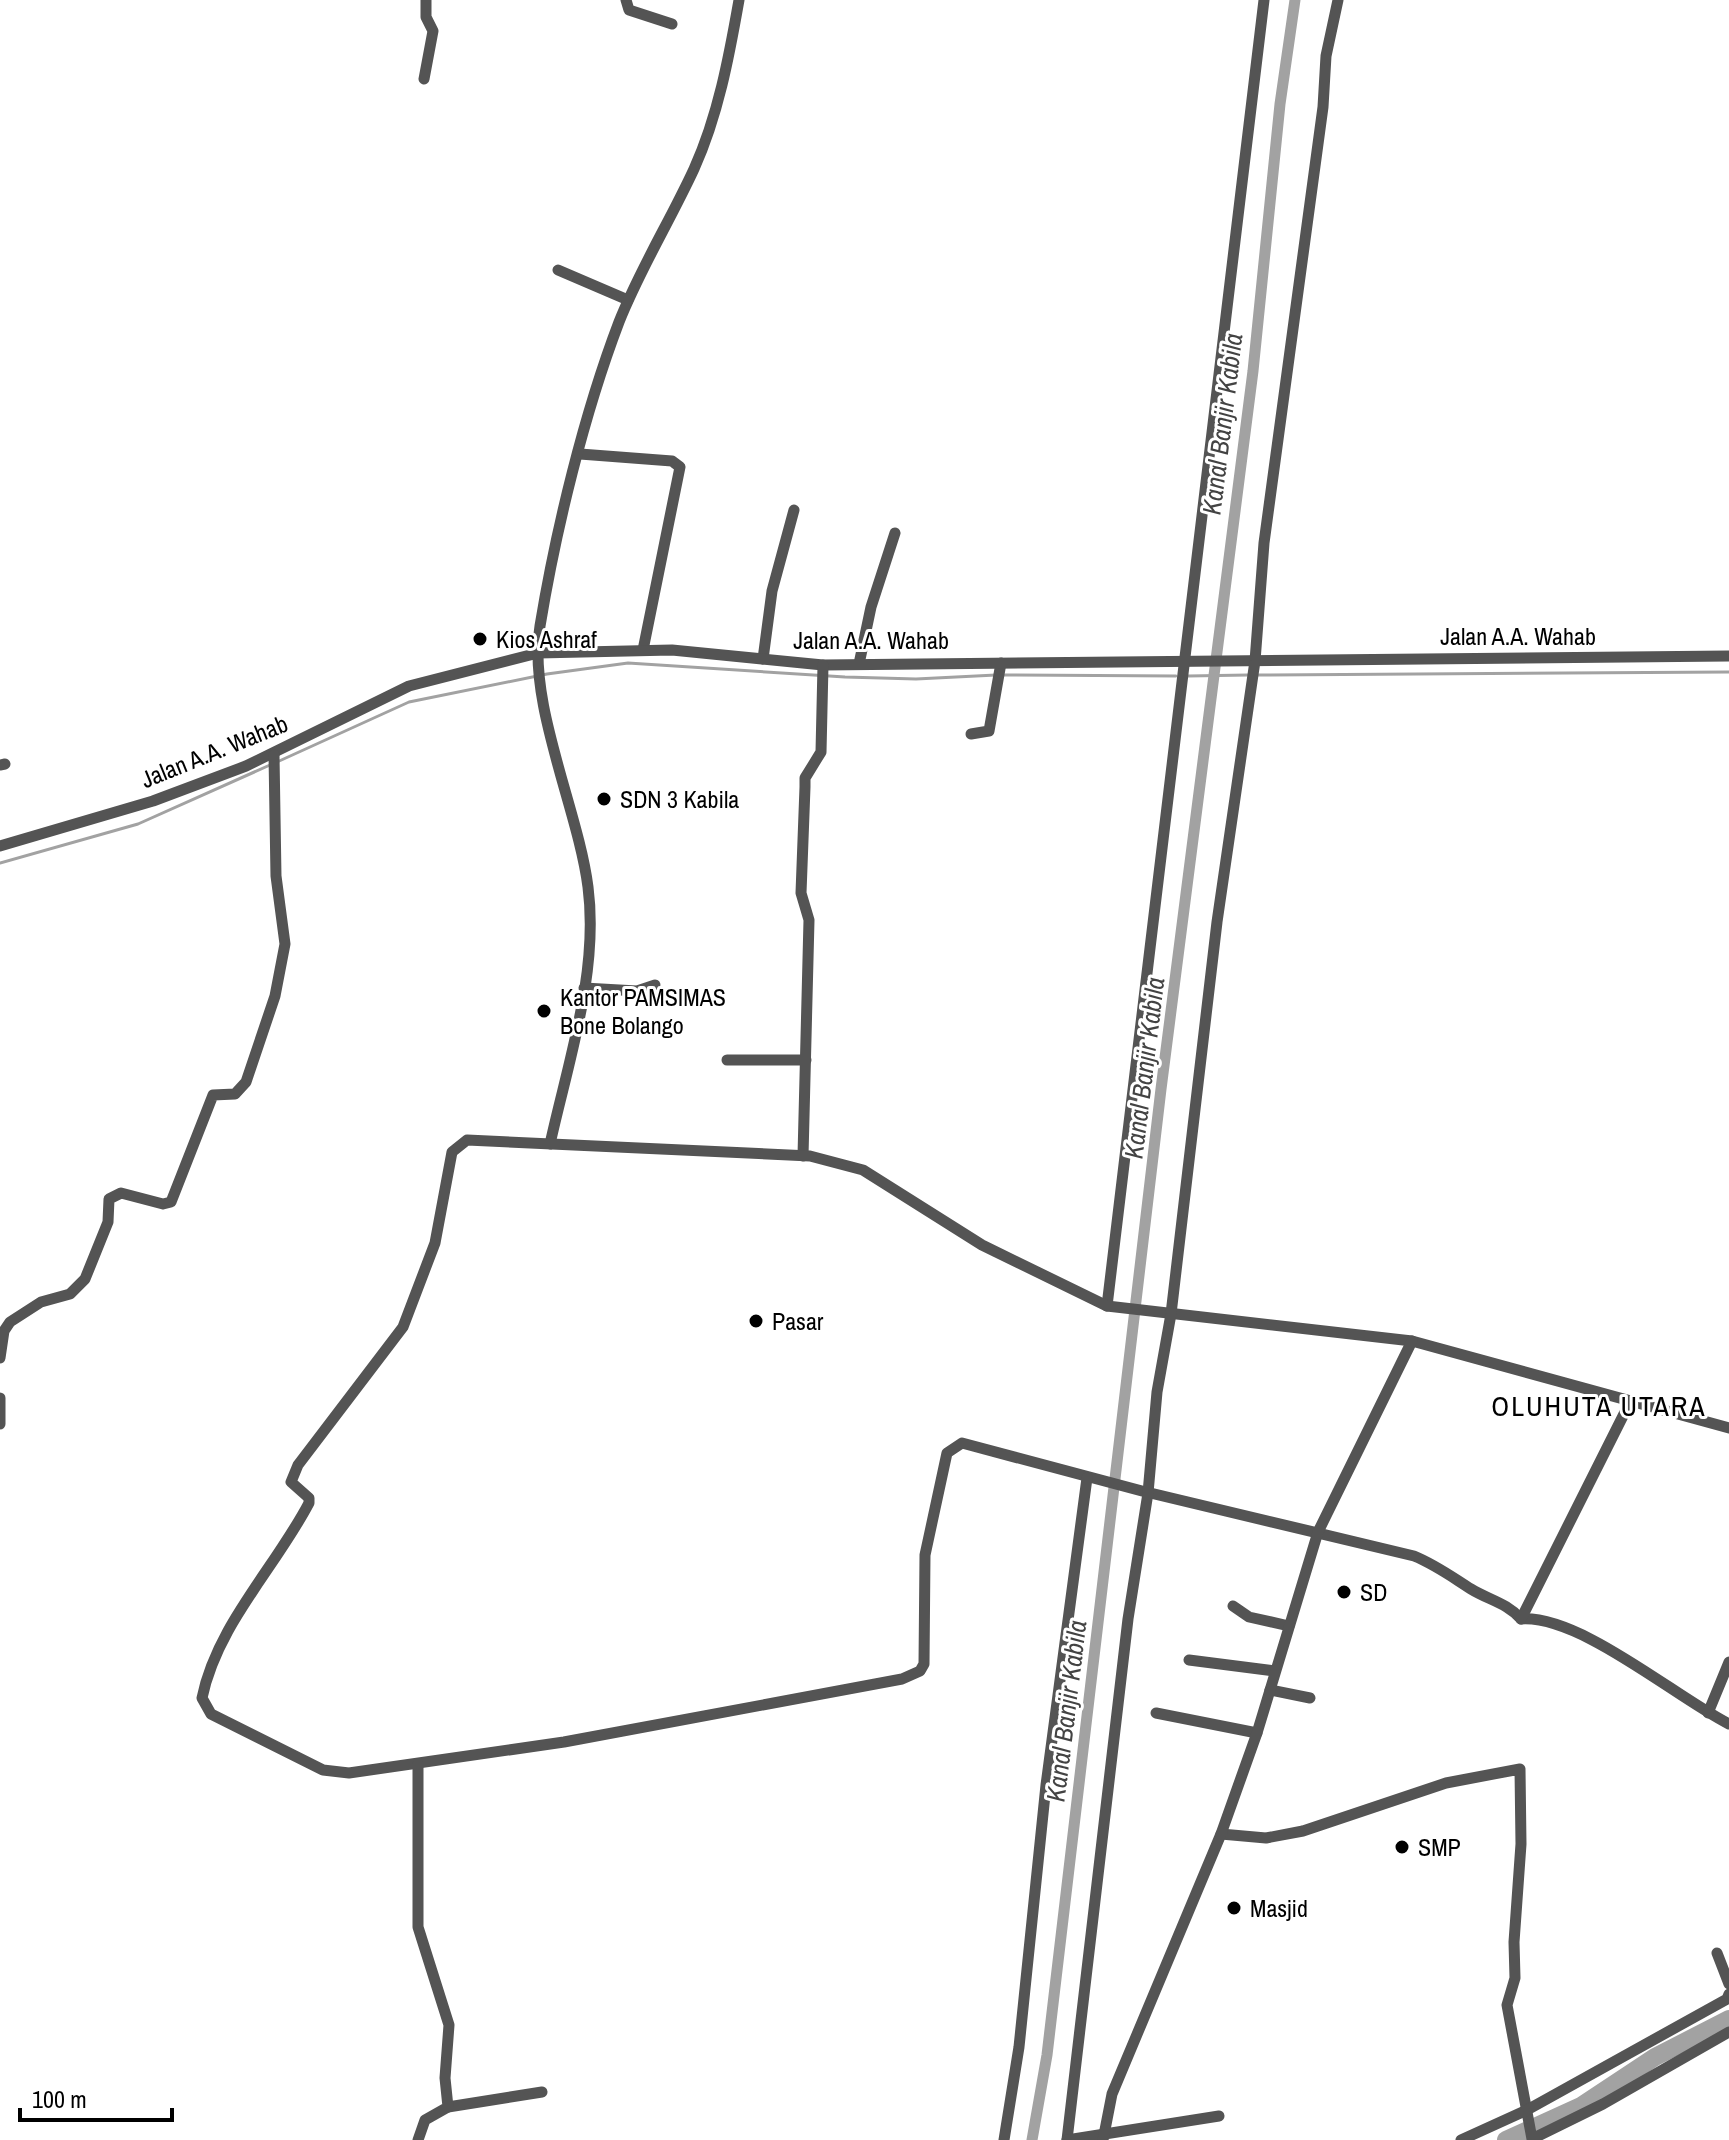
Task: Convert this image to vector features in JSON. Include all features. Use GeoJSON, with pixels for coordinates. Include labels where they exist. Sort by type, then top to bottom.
{"type":"FeatureCollection","features":[{"type":"Feature","properties":{"kind":"street"},"geometry":{"type":"LineString","coordinates":[[424,79],[433,31],[426,17],[426,0]]}},
{"type":"Feature","properties":{"kind":"street"},"geometry":{"type":"LineString","coordinates":[[626,0],[629,10],[672,24]]}},
{"type":"Feature","properties":{"kind":"street"},"geometry":{"type":"LineString","coordinates":[[550,1144],[584,988],[588,888],[541,682],[539,659],[552,563],[580,454],[628,300],[702,149],[718,101],[739,0]]}},
{"type":"Feature","properties":{"kind":"street"},"geometry":{"type":"LineString","coordinates":[[1112,1306],[1264,0]]}},
{"type":"Feature","properties":{"kind":"street"},"geometry":{"type":"LineString","coordinates":[[1219,2116],[1103,2138],[1067,2140],[1119,1692],[1262,555],[1323,107],[1326,56],[1338,0]]}},
{"type":"Feature","properties":{"kind":"street"},"geometry":{"type":"LineString","coordinates":[[558,270],[628,300]]}},
{"type":"Feature","properties":{"kind":"street"},"geometry":{"type":"LineString","coordinates":[[580,454],[672,461],[680,467],[643,650]]}},
{"type":"Feature","properties":{"kind":"street"},"geometry":{"type":"LineString","coordinates":[[763,659],[772,591],[794,510]]}},
{"type":"Feature","properties":{"kind":"street"},"geometry":{"type":"LineString","coordinates":[[859,664],[871,607],[895,533]]}},
{"type":"Feature","properties":{"kind":"street","name":"Jalan A.A. Wahab"},"geometry":{"type":"LineString","coordinates":[[0,846],[274,761],[354,711],[409,686],[539,659],[643,650],[763,659],[822,672],[859,664],[999,671],[1187,660],[1729,656]]}},
{"type":"Feature","properties":{"kind":"street"},"geometry":{"type":"LineString","coordinates":[[971,734],[989,731],[999,671]]}},
{"type":"Feature","properties":{"kind":"street"},"geometry":{"type":"LineString","coordinates":[[803,1156],[809,920],[801,893],[805,787],[808,771],[821,752],[822,672]]}},
{"type":"Feature","properties":{"kind":"street"},"geometry":{"type":"LineString","coordinates":[[0,1358],[4,1331],[10,1322],[41,1302],[70,1294],[85,1279],[108,1222],[109,1199],[121,1193],[163,1204],[171,1202],[213,1095],[235,1094],[246,1082],[275,996],[285,944],[276,876],[274,761]]}},
{"type":"Feature","properties":{"kind":"street"},"geometry":{"type":"LineString","coordinates":[[584,988],[637,991],[655,985]]}},
{"type":"Feature","properties":{"kind":"street"},"geometry":{"type":"LineString","coordinates":[[727,1060],[806,1060]]}},
{"type":"Feature","properties":{"kind":"street"},"geometry":{"type":"LineString","coordinates":[[1521,1619],[1510,1606],[1491,1600],[1430,1563],[962,1443],[947,1453],[925,1555],[924,1664],[913,1676],[801,1701],[349,1773],[323,1770],[206,1711],[203,1705],[205,1686],[236,1620],[309,1503],[309,1498],[291,1482],[298,1465],[403,1327],[435,1243],[452,1152],[467,1140],[803,1156],[863,1170],[982,1245],[1112,1306],[1412,1341],[1729,1428]]}},
{"type":"Feature","properties":{"kind":"street"},"geometry":{"type":"LineString","coordinates":[[1103,2138],[1112,2094],[1221,1834],[1257,1733],[1318,1532],[1412,1341]]}},
{"type":"Feature","properties":{"kind":"street"},"geometry":{"type":"LineString","coordinates":[[0,1398],[0,1424]]}},
{"type":"Feature","properties":{"kind":"street"},"geometry":{"type":"LineString","coordinates":[[1521,1619],[1630,1402]]}},
{"type":"Feature","properties":{"kind":"street"},"geometry":{"type":"LineString","coordinates":[[1004,2140],[1019,2047],[1046,1785],[1093,1479]]}},
{"type":"Feature","properties":{"kind":"street"},"geometry":{"type":"LineString","coordinates":[[1233,1606],[1249,1617],[1289,1626]]}},
{"type":"Feature","properties":{"kind":"street"},"geometry":{"type":"LineString","coordinates":[[1521,1619],[1540,1617],[1604,1646],[1729,1724]]}},
{"type":"Feature","properties":{"kind":"street"},"geometry":{"type":"LineString","coordinates":[[1189,1660],[1275,1671]]}},
{"type":"Feature","properties":{"kind":"street"},"geometry":{"type":"LineString","coordinates":[[1708,1713],[1729,1662]]}},
{"type":"Feature","properties":{"kind":"street"},"geometry":{"type":"LineString","coordinates":[[1270,1690],[1310,1698]]}},
{"type":"Feature","properties":{"kind":"street"},"geometry":{"type":"LineString","coordinates":[[1156,1713],[1257,1733]]}},
{"type":"Feature","properties":{"kind":"street"},"geometry":{"type":"LineString","coordinates":[[418,1764],[418,1927],[449,2025],[445,2078],[448,2107]]}},
{"type":"Feature","properties":{"kind":"street"},"geometry":{"type":"LineString","coordinates":[[1221,1834],[1266,1838],[1303,1831],[1446,1783],[1520,1769],[1521,1844],[1514,1942],[1515,1978],[1507,2005],[1530,2137],[1603,2104],[1729,2032]]}},
{"type":"Feature","properties":{"kind":"street"},"geometry":{"type":"LineString","coordinates":[[1717,1953],[1729,1984]]}},
{"type":"Feature","properties":{"kind":"street"},"geometry":{"type":"LineString","coordinates":[[1461,2140],[1528,2114],[1716,2005],[1729,1994]]}},
{"type":"Feature","properties":{"kind":"street"},"geometry":{"type":"LineString","coordinates":[[418,2140],[425,2120],[448,2107],[542,2092]]}},
{"type":"Feature","properties":{"kind":"waterway","name":"Kanal Banjir Kabila"},"geometry":{"type":"LineString","coordinates":[[1032,2140],[1047,2055],[1161,1089],[1253,371],[1280,104],[1295,0]]}},
{"type":"Feature","properties":{"kind":"waterway"},"geometry":{"type":"LineString","coordinates":[[277,762],[409,702],[547,674],[628,663],[845,677],[916,679],[996,675]]}},
{"type":"Feature","properties":{"kind":"waterway"},"geometry":{"type":"LineString","coordinates":[[1256,675],[1729,672]]}},
{"type":"Feature","properties":{"kind":"waterway"},"geometry":{"type":"LineString","coordinates":[[1004,675],[1176,676]]}},
{"type":"Feature","properties":{"kind":"waterway","name":"Kanal Banjir Kabila"},"geometry":{"type":"LineString","coordinates":[[1188,676],[1248,675]]}},
{"type":"Feature","properties":{"kind":"waterway"},"geometry":{"type":"LineString","coordinates":[[0,863],[138,824],[270,765]]}},
{"type":"Feature","properties":{"kind":"waterway"},"geometry":{"type":"LineString","coordinates":[[1506,2140],[1581,2106],[1655,2057],[1729,2019]]}},
{"type":"Feature","properties":{"kind":"place","name":"Kios Ashraf"},"geometry":{"type":"Point","coordinates":[480,639]}},
{"type":"Feature","properties":{"kind":"place","name":"SDN 3 Kabila"},"geometry":{"type":"Point","coordinates":[604,799]}},
{"type":"Feature","properties":{"kind":"place","name":"Kantor PAMSIMAS Bone Bolango"},"geometry":{"type":"Point","coordinates":[544,1011]}},
{"type":"Feature","properties":{"kind":"place","name":"Pasar"},"geometry":{"type":"Point","coordinates":[756,1321]}},
{"type":"Feature","properties":{"kind":"place","name":"SD"},"geometry":{"type":"Point","coordinates":[1344,1592]}},
{"type":"Feature","properties":{"kind":"place","name":"SMP"},"geometry":{"type":"Point","coordinates":[1402,1847]}},
{"type":"Feature","properties":{"kind":"place","name":"Masjid"},"geometry":{"type":"Point","coordinates":[1234,1908]}},
{"type":"Feature","properties":{"kind":"district","name":"OLUHUTA UTARA"},"geometry":{"type":"Point","coordinates":[1599,1406]}}]}
